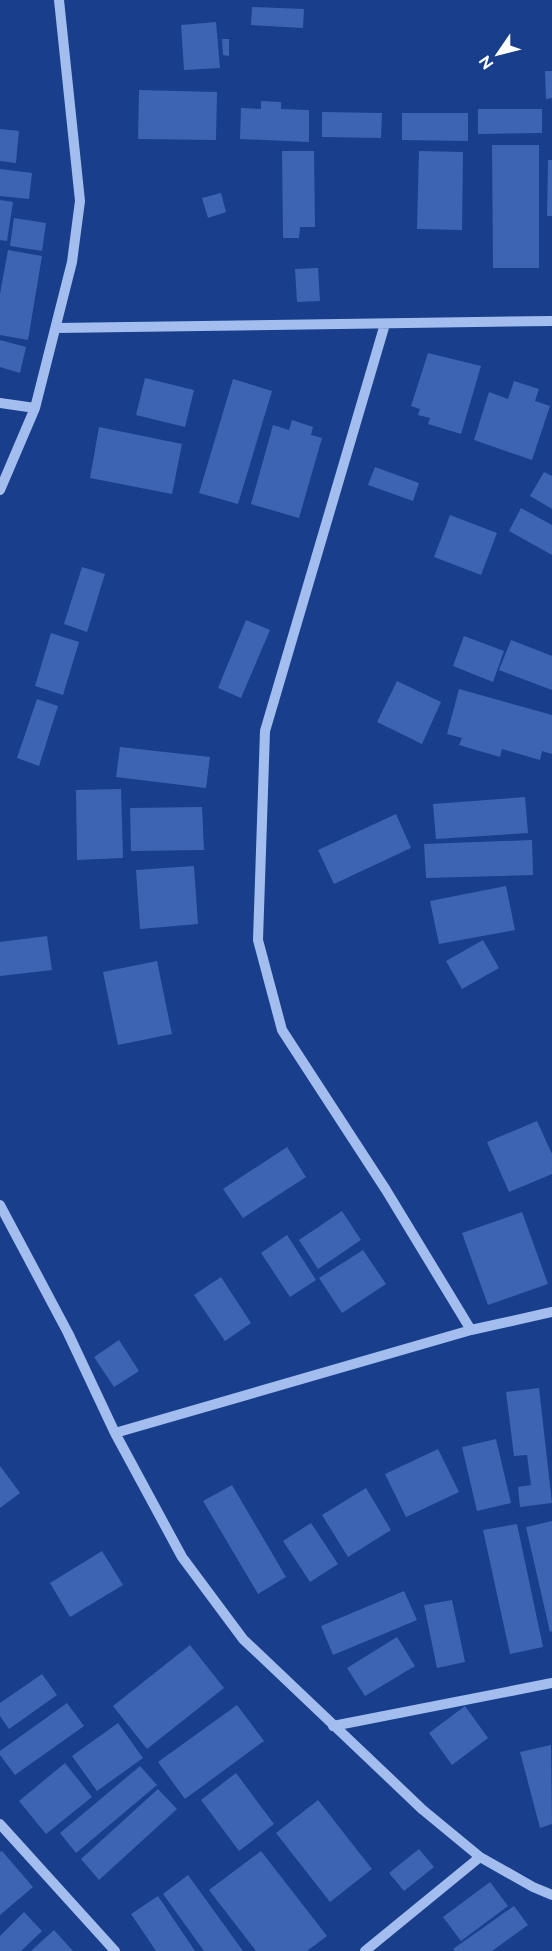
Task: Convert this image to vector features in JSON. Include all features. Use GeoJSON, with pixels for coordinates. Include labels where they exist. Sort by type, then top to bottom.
{"type":"FeatureCollection","features":[{"type":"Feature","properties":{"kind":"street"},"geometry":{"type":"LineString","coordinates":[[0,490],[36,408],[72,262],[80,201],[59,0]]}},
{"type":"Feature","properties":{"kind":"street"},"geometry":{"type":"LineString","coordinates":[[56,328],[552,321]]}},
{"type":"Feature","properties":{"kind":"street"},"geometry":{"type":"LineString","coordinates":[[385,324],[265,730],[258,940],[282,1030],[386,1190],[471,1330]]}},
{"type":"Feature","properties":{"kind":"street"},"geometry":{"type":"LineString","coordinates":[[0,404],[36,408]]}},
{"type":"Feature","properties":{"kind":"street"},"geometry":{"type":"LineString","coordinates":[[0,1205],[68,1333],[115,1433],[182,1557],[243,1639],[423,1810],[480,1857],[533,1887],[552,1894]]}},
{"type":"Feature","properties":{"kind":"street"},"geometry":{"type":"LineString","coordinates":[[115,1433],[471,1330],[552,1312]]}},
{"type":"Feature","properties":{"kind":"street"},"geometry":{"type":"LineString","coordinates":[[333,1726],[552,1683]]}},
{"type":"Feature","properties":{"kind":"street"},"geometry":{"type":"LineString","coordinates":[[0,1824],[115,1951]]}},
{"type":"Feature","properties":{"kind":"street"},"geometry":{"type":"LineString","coordinates":[[365,1951],[480,1857]]}},
{"type":"Feature","properties":{"kind":"building"},"geometry":{"type":"Polygon","coordinates":[[[252,7],[304,9],[303,28],[251,25],[252,7]]]}},
{"type":"Feature","properties":{"kind":"building"},"geometry":{"type":"Polygon","coordinates":[[[216,22],[220,68],[184,70],[181,25],[216,22]]]}},
{"type":"Feature","properties":{"kind":"building"},"geometry":{"type":"Polygon","coordinates":[[[222,39],[229,39],[229,56],[223,55],[222,39]]]}},
{"type":"Feature","properties":{"kind":"building"},"geometry":{"type":"Polygon","coordinates":[[[545,71],[552,71],[552,98],[546,99],[545,71]]]}},
{"type":"Feature","properties":{"kind":"building"},"geometry":{"type":"Polygon","coordinates":[[[139,90],[217,92],[216,140],[138,139],[139,90]]]}},
{"type":"Feature","properties":{"kind":"building"},"geometry":{"type":"Polygon","coordinates":[[[261,101],[281,102],[281,109],[309,110],[309,142],[240,139],[241,108],[261,109],[261,101]]]}},
{"type":"Feature","properties":{"kind":"building"},"geometry":{"type":"Polygon","coordinates":[[[478,109],[542,109],[542,133],[478,134],[478,109]]]}},
{"type":"Feature","properties":{"kind":"building"},"geometry":{"type":"Polygon","coordinates":[[[322,112],[382,113],[381,138],[322,137],[322,112]]]}},
{"type":"Feature","properties":{"kind":"building"},"geometry":{"type":"Polygon","coordinates":[[[402,113],[468,113],[468,141],[402,140],[402,113]]]}},
{"type":"Feature","properties":{"kind":"building"},"geometry":{"type":"Polygon","coordinates":[[[0,129],[19,131],[16,163],[0,161],[0,129]]]}},
{"type":"Feature","properties":{"kind":"building"},"geometry":{"type":"Polygon","coordinates":[[[492,145],[539,145],[539,268],[493,268],[492,145]]]}},
{"type":"Feature","properties":{"kind":"building"},"geometry":{"type":"Polygon","coordinates":[[[282,151],[314,151],[315,227],[300,227],[299,238],[283,238],[282,151]]]}},
{"type":"Feature","properties":{"kind":"building"},"geometry":{"type":"Polygon","coordinates":[[[419,151],[463,152],[462,230],[417,229],[419,151]]]}},
{"type":"Feature","properties":{"kind":"building"},"geometry":{"type":"Polygon","coordinates":[[[548,160],[552,160],[552,216],[547,216],[548,160]]]}},
{"type":"Feature","properties":{"kind":"building"},"geometry":{"type":"Polygon","coordinates":[[[0,169],[32,173],[29,199],[0,196],[0,169]]]}},
{"type":"Feature","properties":{"kind":"building"},"geometry":{"type":"Polygon","coordinates":[[[221,193],[226,212],[208,218],[202,198],[221,193]]]}},
{"type":"Feature","properties":{"kind":"building"},"geometry":{"type":"Polygon","coordinates":[[[0,200],[13,202],[7,241],[0,240],[0,200]]]}},
{"type":"Feature","properties":{"kind":"building"},"geometry":{"type":"Polygon","coordinates":[[[14,218],[46,223],[42,251],[10,246],[14,218]]]}},
{"type":"Feature","properties":{"kind":"building"},"geometry":{"type":"Polygon","coordinates":[[[8,250],[42,256],[28,340],[0,335],[0,294],[8,250]]]}},
{"type":"Feature","properties":{"kind":"building"},"geometry":{"type":"Polygon","coordinates":[[[318,268],[320,301],[297,302],[295,269],[318,268]]]}},
{"type":"Feature","properties":{"kind":"building"},"geometry":{"type":"Polygon","coordinates":[[[0,340],[26,347],[20,373],[0,367],[0,340]]]}},
{"type":"Feature","properties":{"kind":"building"},"geometry":{"type":"Polygon","coordinates":[[[428,353],[481,366],[461,434],[428,424],[430,418],[418,415],[420,409],[411,406],[428,353]]]}},
{"type":"Feature","properties":{"kind":"building"},"geometry":{"type":"Polygon","coordinates":[[[145,378],[194,390],[185,427],[136,415],[145,378]]]}},
{"type":"Feature","properties":{"kind":"building"},"geometry":{"type":"Polygon","coordinates":[[[233,379],[272,391],[238,504],[199,493],[233,379]]]}},
{"type":"Feature","properties":{"kind":"building"},"geometry":{"type":"Polygon","coordinates":[[[514,381],[539,389],[535,401],[550,406],[532,460],[474,440],[489,392],[508,399],[514,381]]]}},
{"type":"Feature","properties":{"kind":"building"},"geometry":{"type":"Polygon","coordinates":[[[292,420],[313,427],[311,435],[322,438],[299,518],[251,504],[273,425],[289,430],[292,420]]]}},
{"type":"Feature","properties":{"kind":"building"},"geometry":{"type":"Polygon","coordinates":[[[99,427],[182,444],[172,494],[90,478],[99,427]]]}},
{"type":"Feature","properties":{"kind":"building"},"geometry":{"type":"Polygon","coordinates":[[[375,467],[419,483],[413,501],[368,485],[375,467]]]}},
{"type":"Feature","properties":{"kind":"building"},"geometry":{"type":"Polygon","coordinates":[[[544,472],[552,476],[552,509],[530,496],[544,472]]]}},
{"type":"Feature","properties":{"kind":"building"},"geometry":{"type":"Polygon","coordinates":[[[521,508],[552,525],[552,555],[509,531],[521,508]]]}},
{"type":"Feature","properties":{"kind":"building"},"geometry":{"type":"Polygon","coordinates":[[[450,515],[497,533],[481,575],[434,557],[450,515]]]}},
{"type":"Feature","properties":{"kind":"building"},"geometry":{"type":"Polygon","coordinates":[[[82,567],[105,574],[87,632],[64,624],[82,567]]]}},
{"type":"Feature","properties":{"kind":"building"},"geometry":{"type":"Polygon","coordinates":[[[246,620],[270,630],[241,698],[218,688],[246,620]]]}},
{"type":"Feature","properties":{"kind":"building"},"geometry":{"type":"Polygon","coordinates":[[[51,633],[79,642],[63,695],[35,686],[51,633]]]}},
{"type":"Feature","properties":{"kind":"building"},"geometry":{"type":"Polygon","coordinates":[[[464,636],[504,651],[493,682],[453,666],[464,636]]]}},
{"type":"Feature","properties":{"kind":"building"},"geometry":{"type":"Polygon","coordinates":[[[511,640],[552,656],[552,690],[499,670],[511,640]]]}},
{"type":"Feature","properties":{"kind":"building"},"geometry":{"type":"Polygon","coordinates":[[[397,681],[441,702],[422,744],[377,722],[397,681]]]}},
{"type":"Feature","properties":{"kind":"building"},"geometry":{"type":"Polygon","coordinates":[[[459,689],[552,715],[552,754],[542,751],[540,760],[502,749],[500,757],[459,745],[462,738],[447,734],[459,689]]]}},
{"type":"Feature","properties":{"kind":"building"},"geometry":{"type":"Polygon","coordinates":[[[37,699],[58,706],[39,766],[17,758],[37,699]]]}},
{"type":"Feature","properties":{"kind":"building"},"geometry":{"type":"Polygon","coordinates":[[[120,747],[210,757],[206,788],[116,777],[120,747]]]}},
{"type":"Feature","properties":{"kind":"building"},"geometry":{"type":"Polygon","coordinates":[[[121,789],[123,858],[77,860],[76,790],[121,789]]]}},
{"type":"Feature","properties":{"kind":"building"},"geometry":{"type":"Polygon","coordinates":[[[525,797],[528,833],[436,839],[433,804],[525,797]]]}},
{"type":"Feature","properties":{"kind":"building"},"geometry":{"type":"Polygon","coordinates":[[[202,807],[204,850],[131,851],[130,808],[202,807]]]}},
{"type":"Feature","properties":{"kind":"building"},"geometry":{"type":"Polygon","coordinates":[[[396,814],[411,848],[334,884],[318,850],[396,814]]]}},
{"type":"Feature","properties":{"kind":"building"},"geometry":{"type":"Polygon","coordinates":[[[532,840],[533,875],[426,878],[424,844],[532,840]]]}},
{"type":"Feature","properties":{"kind":"building"},"geometry":{"type":"Polygon","coordinates":[[[194,866],[198,924],[140,929],[136,870],[194,866]]]}},
{"type":"Feature","properties":{"kind":"building"},"geometry":{"type":"Polygon","coordinates":[[[506,886],[515,930],[439,944],[430,901],[506,886]]]}},
{"type":"Feature","properties":{"kind":"building"},"geometry":{"type":"Polygon","coordinates":[[[47,936],[52,970],[0,976],[0,942],[47,936]]]}},
{"type":"Feature","properties":{"kind":"building"},"geometry":{"type":"Polygon","coordinates":[[[483,940],[499,968],[462,989],[446,961],[483,940]]]}},
{"type":"Feature","properties":{"kind":"building"},"geometry":{"type":"Polygon","coordinates":[[[157,961],[172,1034],[118,1045],[103,972],[157,961]]]}},
{"type":"Feature","properties":{"kind":"building"},"geometry":{"type":"Polygon","coordinates":[[[537,1121],[552,1154],[552,1174],[509,1192],[487,1142],[537,1121]]]}},
{"type":"Feature","properties":{"kind":"building"},"geometry":{"type":"Polygon","coordinates":[[[287,1147],[306,1177],[243,1218],[223,1189],[287,1147]]]}},
{"type":"Feature","properties":{"kind":"building"},"geometry":{"type":"Polygon","coordinates":[[[342,1211],[361,1240],[318,1269],[299,1240],[342,1211]]]}},
{"type":"Feature","properties":{"kind":"building"},"geometry":{"type":"Polygon","coordinates":[[[522,1212],[548,1284],[488,1305],[462,1233],[522,1212]]]}},
{"type":"Feature","properties":{"kind":"building"},"geometry":{"type":"Polygon","coordinates":[[[287,1235],[316,1280],[290,1297],[261,1253],[287,1235]]]}},
{"type":"Feature","properties":{"kind":"building"},"geometry":{"type":"Polygon","coordinates":[[[363,1250],[386,1284],[342,1313],[319,1278],[363,1250]]]}},
{"type":"Feature","properties":{"kind":"building"},"geometry":{"type":"Polygon","coordinates":[[[221,1277],[251,1323],[225,1341],[194,1295],[221,1277]]]}},
{"type":"Feature","properties":{"kind":"building"},"geometry":{"type":"Polygon","coordinates":[[[119,1340],[139,1371],[114,1387],[94,1357],[119,1340]]]}},
{"type":"Feature","properties":{"kind":"building"},"geometry":{"type":"Polygon","coordinates":[[[539,1388],[552,1503],[520,1507],[518,1487],[531,1485],[527,1455],[514,1456],[506,1392],[539,1388]]]}},
{"type":"Feature","properties":{"kind":"building"},"geometry":{"type":"Polygon","coordinates":[[[496,1439],[511,1503],[477,1511],[462,1447],[496,1439]]]}},
{"type":"Feature","properties":{"kind":"building"},"geometry":{"type":"Polygon","coordinates":[[[438,1449],[459,1492],[406,1517],[385,1474],[438,1449]]]}},
{"type":"Feature","properties":{"kind":"building"},"geometry":{"type":"Polygon","coordinates":[[[0,1466],[20,1493],[0,1508],[0,1466]]]}},
{"type":"Feature","properties":{"kind":"building"},"geometry":{"type":"Polygon","coordinates":[[[232,1485],[286,1577],[258,1594],[203,1501],[232,1485]]]}},
{"type":"Feature","properties":{"kind":"building"},"geometry":{"type":"Polygon","coordinates":[[[366,1488],[391,1530],[348,1557],[322,1515],[366,1488]]]}},
{"type":"Feature","properties":{"kind":"building"},"geometry":{"type":"Polygon","coordinates":[[[552,1521],[552,1631],[550,1632],[526,1527],[552,1521]]]}},
{"type":"Feature","properties":{"kind":"building"},"geometry":{"type":"Polygon","coordinates":[[[311,1523],[338,1564],[310,1582],[283,1541],[311,1523]]]}},
{"type":"Feature","properties":{"kind":"building"},"geometry":{"type":"Polygon","coordinates":[[[517,1524],[543,1647],[510,1654],[483,1530],[517,1524]]]}},
{"type":"Feature","properties":{"kind":"building"},"geometry":{"type":"Polygon","coordinates":[[[102,1551],[123,1585],[70,1617],[50,1583],[102,1551]]]}},
{"type":"Feature","properties":{"kind":"building"},"geometry":{"type":"Polygon","coordinates":[[[404,1591],[417,1620],[333,1655],[321,1626],[404,1591]]]}},
{"type":"Feature","properties":{"kind":"building"},"geometry":{"type":"Polygon","coordinates":[[[452,1600],[465,1662],[437,1668],[424,1605],[452,1600]]]}},
{"type":"Feature","properties":{"kind":"building"},"geometry":{"type":"Polygon","coordinates":[[[397,1637],[415,1666],[365,1696],[347,1668],[397,1637]]]}},
{"type":"Feature","properties":{"kind":"building"},"geometry":{"type":"Polygon","coordinates":[[[190,1645],[224,1688],[147,1749],[113,1706],[190,1645]]]}},
{"type":"Feature","properties":{"kind":"building"},"geometry":{"type":"Polygon","coordinates":[[[42,1674],[57,1695],[9,1729],[0,1716],[0,1703],[42,1674]]]}},
{"type":"Feature","properties":{"kind":"building"},"geometry":{"type":"Polygon","coordinates":[[[67,1703],[84,1726],[15,1775],[0,1755],[0,1751],[67,1703]]]}},
{"type":"Feature","properties":{"kind":"building"},"geometry":{"type":"Polygon","coordinates":[[[237,1705],[264,1741],[185,1799],[158,1762],[237,1705]]]}},
{"type":"Feature","properties":{"kind":"building"},"geometry":{"type":"Polygon","coordinates":[[[465,1706],[488,1738],[452,1765],[429,1733],[465,1706]]]}},
{"type":"Feature","properties":{"kind":"building"},"geometry":{"type":"Polygon","coordinates":[[[118,1723],[143,1758],[97,1791],[72,1756],[118,1723]]]}},
{"type":"Feature","properties":{"kind":"building"},"geometry":{"type":"Polygon","coordinates":[[[551,1745],[552,1824],[540,1828],[520,1752],[551,1745]]]}},
{"type":"Feature","properties":{"kind":"building"},"geometry":{"type":"Polygon","coordinates":[[[65,1763],[92,1797],[46,1834],[19,1801],[65,1763]]]}},
{"type":"Feature","properties":{"kind":"building"},"geometry":{"type":"Polygon","coordinates":[[[140,1766],[157,1785],[76,1853],[60,1833],[140,1766]]]}},
{"type":"Feature","properties":{"kind":"building"},"geometry":{"type":"Polygon","coordinates":[[[236,1773],[274,1824],[239,1851],[201,1800],[236,1773]]]}},
{"type":"Feature","properties":{"kind":"building"},"geometry":{"type":"Polygon","coordinates":[[[158,1789],[177,1809],[99,1880],[81,1859],[158,1789]]]}},
{"type":"Feature","properties":{"kind":"building"},"geometry":{"type":"Polygon","coordinates":[[[318,1800],[372,1869],[330,1902],[276,1833],[318,1800]]]}},
{"type":"Feature","properties":{"kind":"building"},"geometry":{"type":"Polygon","coordinates":[[[419,1849],[434,1867],[404,1891],[389,1873],[419,1849]]]}},
{"type":"Feature","properties":{"kind":"building"},"geometry":{"type":"Polygon","coordinates":[[[2,1851],[33,1887],[0,1915],[0,1852],[2,1851]]]}},
{"type":"Feature","properties":{"kind":"building"},"geometry":{"type":"Polygon","coordinates":[[[261,1851],[327,1936],[307,1951],[256,1951],[209,1890],[261,1851]]]}},
{"type":"Feature","properties":{"kind":"building"},"geometry":{"type":"Polygon","coordinates":[[[188,1875],[243,1951],[204,1951],[163,1894],[188,1875]]]}},
{"type":"Feature","properties":{"kind":"building"},"geometry":{"type":"Polygon","coordinates":[[[490,1882],[508,1906],[461,1941],[443,1917],[490,1882]]]}},
{"type":"Feature","properties":{"kind":"building"},"geometry":{"type":"Polygon","coordinates":[[[158,1896],[195,1951],[156,1951],[131,1914],[158,1896]]]}},
{"type":"Feature","properties":{"kind":"building"},"geometry":{"type":"Polygon","coordinates":[[[514,1906],[528,1925],[492,1951],[455,1951],[453,1949],[514,1906]]]}},
{"type":"Feature","properties":{"kind":"building"},"geometry":{"type":"Polygon","coordinates":[[[24,1912],[42,1931],[21,1951],[0,1951],[0,1936],[24,1912]]]}},
{"type":"Feature","properties":{"kind":"building"},"geometry":{"type":"Polygon","coordinates":[[[54,1930],[73,1951],[31,1951],[54,1930]]]}}]}
